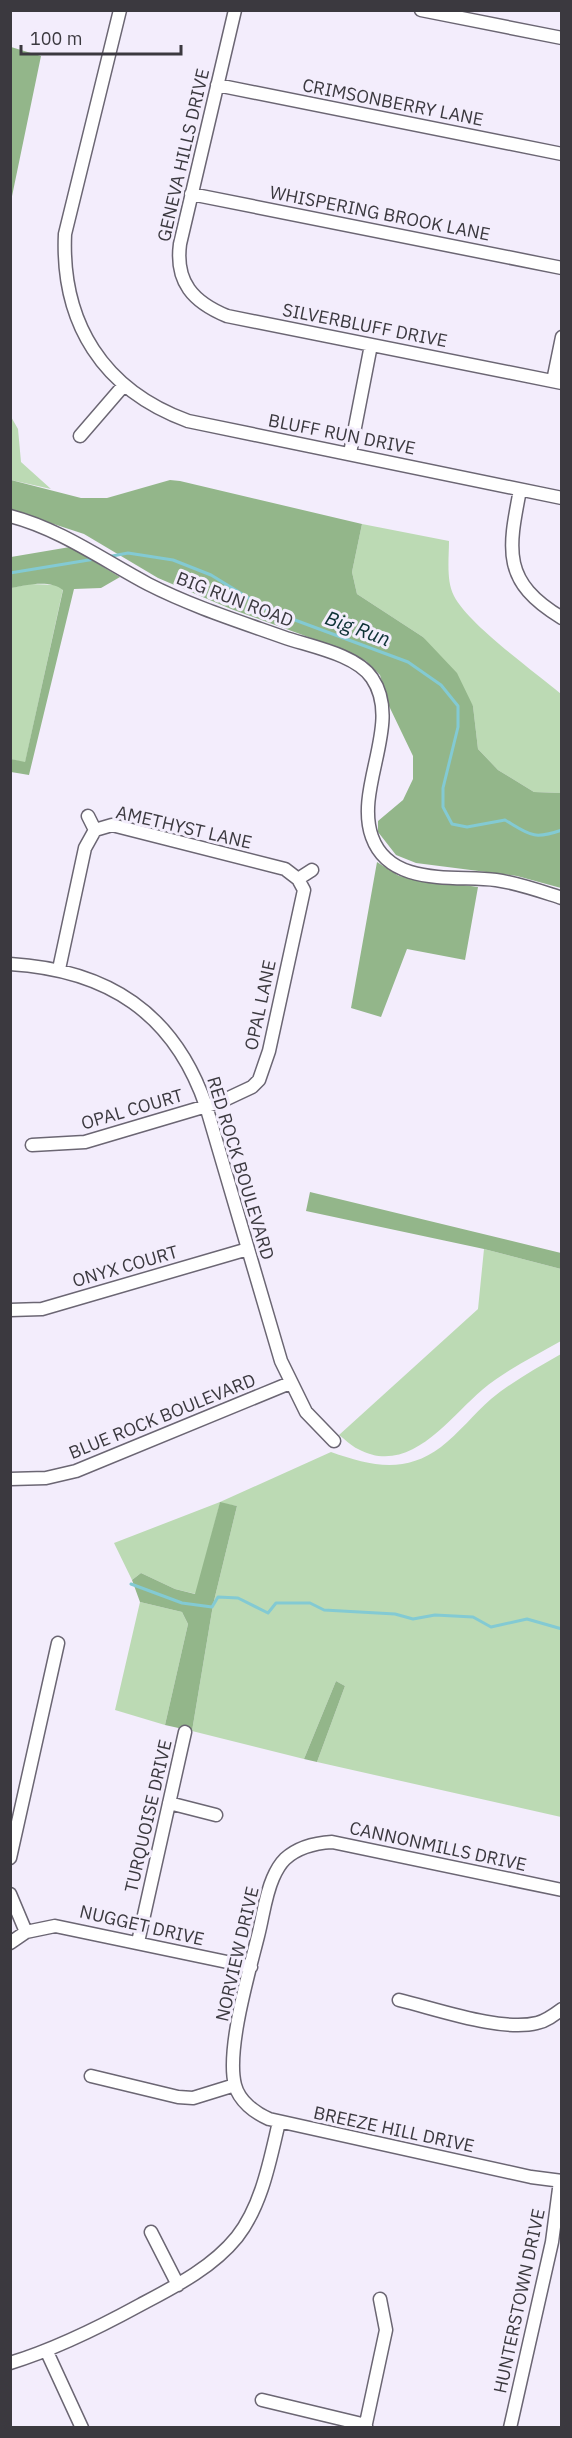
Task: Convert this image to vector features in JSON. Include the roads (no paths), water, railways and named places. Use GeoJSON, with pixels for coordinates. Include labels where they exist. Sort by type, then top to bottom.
{"type":"FeatureCollection","features":[{"type":"Feature","properties":{"kind":"street","name":"BLUFF RUN DRIVE"},"geometry":{"type":"LineString","coordinates":[[120,10],[65,234],[64,258],[67,288],[83,335],[100,359],[124,385],[166,413],[188,421],[561,498]]}},
{"type":"Feature","properties":{"kind":"street","name":"GENEVA HILLS DRIVE"},"geometry":{"type":"LineString","coordinates":[[181,273],[178,258],[190,194],[235,10]]}},
{"type":"Feature","properties":{"kind":"street"},"geometry":{"type":"LineString","coordinates":[[421,10],[561,38]]}},
{"type":"Feature","properties":{"kind":"street","name":"CRIMSONBERRY LANE"},"geometry":{"type":"LineString","coordinates":[[217,85],[561,154]]}},
{"type":"Feature","properties":{"kind":"street","name":"WHISPERING BROOK LANE"},"geometry":{"type":"LineString","coordinates":[[190,194],[561,268]]}},
{"type":"Feature","properties":{"kind":"street","name":"SILVERBLUFF DRIVE"},"geometry":{"type":"LineString","coordinates":[[181,273],[186,286],[195,298],[209,308],[227,316],[557,382]]}},
{"type":"Feature","properties":{"kind":"street"},"geometry":{"type":"LineString","coordinates":[[557,382],[561,337]]}},
{"type":"Feature","properties":{"kind":"street"},"geometry":{"type":"LineString","coordinates":[[350,453],[371,345]]}},
{"type":"Feature","properties":{"kind":"street"},"geometry":{"type":"LineString","coordinates":[[80,436],[124,385]]}},
{"type":"Feature","properties":{"kind":"street"},"geometry":{"type":"LineString","coordinates":[[520,490],[511,537],[512,559],[519,580],[543,607],[561,618]]}},
{"type":"Feature","properties":{"kind":"street","name":"BIG RUN ROAD"},"geometry":{"type":"LineString","coordinates":[[10,516],[42,527],[74,542],[151,585],[225,617],[330,652],[365,670],[377,687],[382,706],[379,745],[368,819],[372,838],[390,863],[399,869],[419,875],[499,881],[561,898]]}},
{"type":"Feature","properties":{"kind":"street"},"geometry":{"type":"LineString","coordinates":[[88,816],[95,830]]}},
{"type":"Feature","properties":{"kind":"street","name":"AMETHYST LANE"},"geometry":{"type":"LineString","coordinates":[[60,969],[85,848],[95,830],[112,825],[285,869],[298,879]]}},
{"type":"Feature","properties":{"kind":"street"},"geometry":{"type":"LineString","coordinates":[[298,879],[312,870]]}},
{"type":"Feature","properties":{"kind":"street","name":"OPAL LANE"},"geometry":{"type":"LineString","coordinates":[[206,1106],[252,1087],[259,1080],[263,1071],[304,890],[298,879]]}},
{"type":"Feature","properties":{"kind":"street","name":"RED ROCK BOULEVARD"},"geometry":{"type":"LineString","coordinates":[[10,964],[60,969],[85,976],[109,987],[135,1004],[159,1024],[181,1052],[197,1082],[206,1106],[281,1361],[306,1412],[334,1441]]}},
{"type":"Feature","properties":{"kind":"street","name":"OPAL COURT"},"geometry":{"type":"LineString","coordinates":[[32,1145],[85,1142],[206,1106]]}},
{"type":"Feature","properties":{"kind":"street","name":"ONYX COURT"},"geometry":{"type":"LineString","coordinates":[[10,1310],[42,1309],[248,1249]]}},
{"type":"Feature","properties":{"kind":"street","name":"BLUE ROCK BOULEVARD"},"geometry":{"type":"LineString","coordinates":[[10,1479],[46,1478],[76,1471],[290,1383]]}},
{"type":"Feature","properties":{"kind":"street"},"geometry":{"type":"LineString","coordinates":[[10,1858],[58,1643]]}},
{"type":"Feature","properties":{"kind":"street","name":"TURQUOISE DRIVE"},"geometry":{"type":"LineString","coordinates":[[138,1942],[185,1732]]}},
{"type":"Feature","properties":{"kind":"street"},"geometry":{"type":"LineString","coordinates":[[169,1803],[216,1815]]}},
{"type":"Feature","properties":{"kind":"street","name":"CANNONMILLS DRIVE"},"geometry":{"type":"LineString","coordinates":[[307,1846],[319,1842],[345,1844],[561,1890]]}},
{"type":"Feature","properties":{"kind":"street","name":"NORVIEW DRIVE"},"geometry":{"type":"LineString","coordinates":[[235,2085],[234,2051],[251,1967],[273,1878],[286,1859],[307,1846]]}},
{"type":"Feature","properties":{"kind":"street"},"geometry":{"type":"LineString","coordinates":[[10,1894],[26,1932],[10,1943]]}},
{"type":"Feature","properties":{"kind":"street","name":"NUGGET DRIVE"},"geometry":{"type":"LineString","coordinates":[[26,1932],[55,1926],[251,1967]]}},
{"type":"Feature","properties":{"kind":"street"},"geometry":{"type":"LineString","coordinates":[[399,2000],[503,2025],[521,2026],[539,2023],[561,2009]]}},
{"type":"Feature","properties":{"kind":"street"},"geometry":{"type":"LineString","coordinates":[[91,2076],[178,2097],[193,2098],[235,2085]]}},
{"type":"Feature","properties":{"kind":"street","name":"BREEZE HILL DRIVE"},"geometry":{"type":"LineString","coordinates":[[235,2085],[239,2095],[261,2116],[279,2122],[531,2177],[561,2181]]}},
{"type":"Feature","properties":{"kind":"street"},"geometry":{"type":"LineString","coordinates":[[10,2363],[47,2352],[178,2285],[209,2263],[237,2237],[255,2205],[268,2168],[279,2122]]}},
{"type":"Feature","properties":{"kind":"street","name":"HUNTERSTOWN DRIVE"},"geometry":{"type":"LineString","coordinates":[[510,2427],[552,2242],[561,2181]]}},
{"type":"Feature","properties":{"kind":"street"},"geometry":{"type":"LineString","coordinates":[[150,2232],[178,2285]]}},
{"type":"Feature","properties":{"kind":"street"},"geometry":{"type":"LineString","coordinates":[[262,2400],[365,2426],[386,2330],[380,2299]]}},
{"type":"Feature","properties":{"kind":"street"},"geometry":{"type":"LineString","coordinates":[[47,2352],[82,2427]]}},
{"type":"Feature","properties":{"kind":"waterway","name":"Big Run"},"geometry":{"type":"LineString","coordinates":[[107,557],[128,553],[173,560],[211,575],[268,610],[408,662],[441,685],[458,706],[458,727],[443,788],[443,807],[452,824],[467,827],[505,820],[532,834],[544,835],[562,830]]}},
{"type":"Feature","properties":{"kind":"waterway","name":"Big Run"},"geometry":{"type":"LineString","coordinates":[[10,573],[95,559]]}},
{"type":"Feature","properties":{"kind":"waterway"},"geometry":{"type":"LineString","coordinates":[[131,1584],[182,1603],[212,1607],[218,1597],[238,1598],[268,1613],[276,1603],[310,1603],[324,1610],[395,1614],[413,1619],[435,1615],[473,1617],[491,1627],[527,1619],[562,1629]]}}]}
